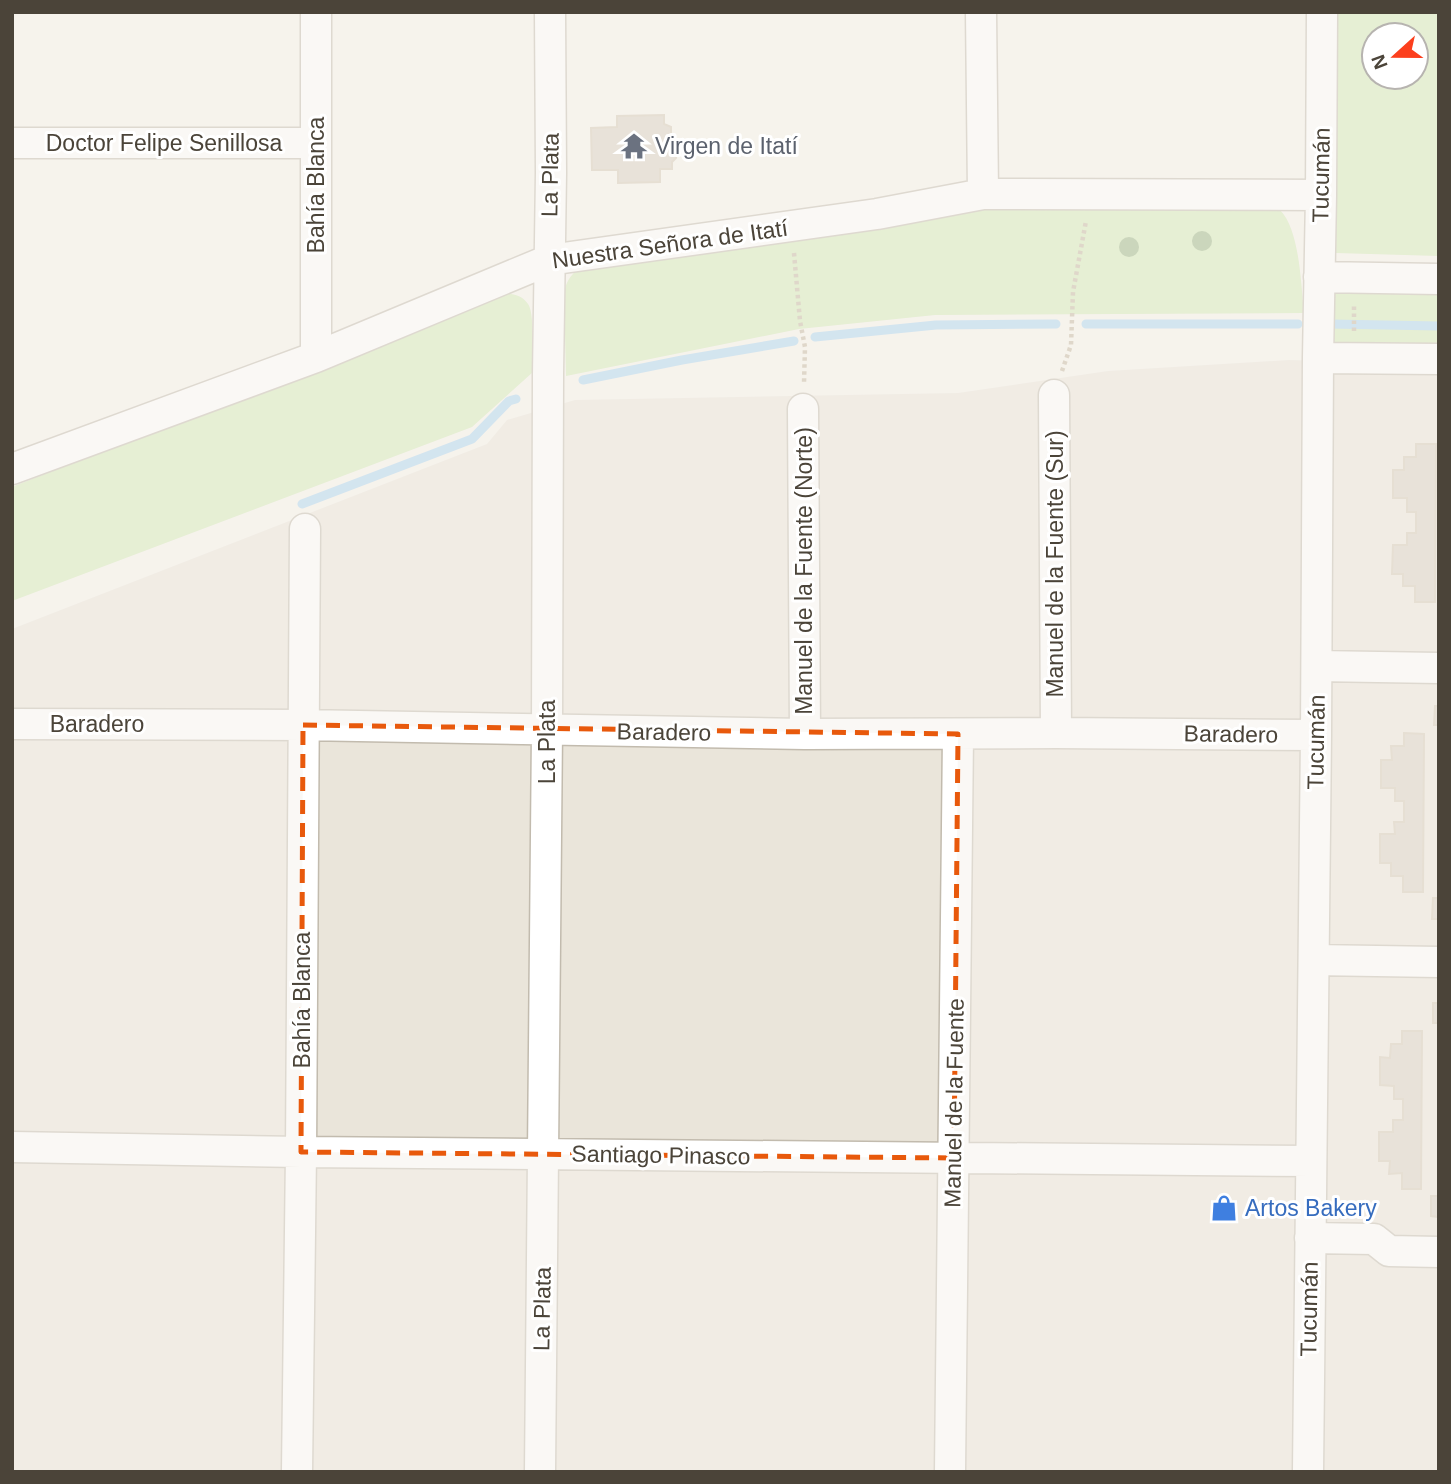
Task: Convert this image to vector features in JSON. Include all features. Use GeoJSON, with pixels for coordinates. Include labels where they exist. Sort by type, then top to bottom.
{"type":"FeatureCollection","features":[{"type":"Feature","properties":{"kind":"street","name":"Bahía Blanca"},"geometry":{"type":"LineString","coordinates":[[316,12],[316,357]]}},
{"type":"Feature","properties":{"kind":"street","name":"La Plata"},"geometry":{"type":"LineString","coordinates":[[540,1472],[551,12]]}},
{"type":"Feature","properties":{"kind":"street"},"geometry":{"type":"LineString","coordinates":[[981,12],[983,194]]}},
{"type":"Feature","properties":{"kind":"street","name":"Tucumán"},"geometry":{"type":"LineString","coordinates":[[1308,1472],[1322,12]]}},
{"type":"Feature","properties":{"kind":"street","name":"Doctor Felipe Senillosa"},"geometry":{"type":"LineString","coordinates":[[12,143],[316,143]]}},
{"type":"Feature","properties":{"kind":"street","name":"Nuestra Señora de Itatí"},"geometry":{"type":"LineString","coordinates":[[12,469],[316,357],[549,260],[877,214],[983,194],[1321,195]]}},
{"type":"Feature","properties":{"kind":"street"},"geometry":{"type":"LineString","coordinates":[[1320,277],[1439,279]]}},
{"type":"Feature","properties":{"kind":"street"},"geometry":{"type":"LineString","coordinates":[[1318,358],[1439,359]]}},
{"type":"Feature","properties":{"kind":"street","name":"Manuel de la Fuente (Sur)"},"geometry":{"type":"LineString","coordinates":[[1054,395],[1056,733]]}},
{"type":"Feature","properties":{"kind":"street","name":"Manuel de la Fuente (Norte)"},"geometry":{"type":"LineString","coordinates":[[803,409],[805,734]]}},
{"type":"Feature","properties":{"kind":"street","name":"Bahía Blanca"},"geometry":{"type":"LineString","coordinates":[[297,1472],[305,529]]}},
{"type":"Feature","properties":{"kind":"street"},"geometry":{"type":"LineString","coordinates":[[1317,666],[1439,667]]}},
{"type":"Feature","properties":{"kind":"street","name":"Baradero"},"geometry":{"type":"LineString","coordinates":[[12,724],[303,725],[805,734],[1316,735]]}},
{"type":"Feature","properties":{"kind":"street","name":"Manuel de la Fuente"},"geometry":{"type":"LineString","coordinates":[[950,1472],[958,734]]}},
{"type":"Feature","properties":{"kind":"street"},"geometry":{"type":"LineString","coordinates":[[1314,960],[1439,962]]}},
{"type":"Feature","properties":{"kind":"street","name":"Santiago Pinasco"},"geometry":{"type":"LineString","coordinates":[[12,1147],[1311,1161]]}},
{"type":"Feature","properties":{"kind":"street"},"geometry":{"type":"LineString","coordinates":[[1310,1238],[1374,1239],[1389,1251],[1439,1252]]}},
{"type":"Feature","properties":{"kind":"path"},"geometry":{"type":"LineString","coordinates":[[1054,395],[1071,345],[1073,292],[1086,220],[1086,194]]}},
{"type":"Feature","properties":{"kind":"path"},"geometry":{"type":"LineString","coordinates":[[791,226],[805,347],[803,409]]}},
{"type":"Feature","properties":{"kind":"path"},"geometry":{"type":"LineString","coordinates":[[1354,314],[1354,335]]}},
{"type":"Feature","properties":{"kind":"highlighted area"},"geometry":{"type":"Polygon","coordinates":[[[303,725],[958,734],[954,1158],[301,1152],[303,725]]]}},
{"type":"Feature","properties":{"kind":"shaded area"},"geometry":{"type":"Polygon","coordinates":[[[1289,360],[1439,364],[1439,1472],[12,1472],[12,629],[487,444],[507,420],[575,400],[958,393],[1108,371],[1289,360]]]}},
{"type":"Feature","properties":{"kind":"green space"},"geometry":{"type":"Polygon","coordinates":[[[1337,12],[1439,12],[1439,256],[1336,253],[1337,12]]]}},
{"type":"Feature","properties":{"kind":"green space"},"geometry":{"type":"Polygon","coordinates":[[[1264,204],[1280,210],[1292,231],[1304,313],[935,315],[799,329],[566,376],[564,293],[569,280],[578,269],[986,209],[1264,204]]]}},
{"type":"Feature","properties":{"kind":"green space"},"geometry":{"type":"Polygon","coordinates":[[[1333,289],[1439,290],[1439,348],[1332,345],[1333,289]]]}},
{"type":"Feature","properties":{"kind":"green space"},"geometry":{"type":"Polygon","coordinates":[[[504,293],[520,297],[530,309],[533,372],[472,427],[12,601],[12,487],[504,293]]]}},
{"type":"Feature","properties":{"kind":"building","name":"Virgen de Itatí"},"geometry":{"type":"Polygon","coordinates":[[[664,115],[664,124],[671,127],[671,135],[677,149],[672,169],[660,169],[660,182],[618,183],[618,170],[592,170],[591,128],[617,127],[617,116],[664,115]]]}},
{"type":"Feature","properties":{"kind":"building"},"geometry":{"type":"Polygon","coordinates":[[[1416,444],[1436,444],[1435,602],[1415,602],[1415,586],[1403,586],[1403,574],[1392,574],[1393,545],[1407,545],[1407,533],[1416,533],[1416,512],[1407,512],[1407,498],[1393,498],[1393,470],[1404,470],[1404,457],[1416,457],[1416,444]]]}},
{"type":"Feature","properties":{"kind":"building"},"geometry":{"type":"Polygon","coordinates":[[[1435,706],[1439,706],[1439,725],[1434,725],[1435,706]]]}},
{"type":"Feature","properties":{"kind":"building"},"geometry":{"type":"Polygon","coordinates":[[[1404,733],[1424,734],[1423,892],[1403,892],[1403,876],[1391,876],[1391,863],[1380,863],[1380,834],[1395,834],[1394,822],[1404,822],[1404,801],[1395,801],[1395,788],[1381,788],[1381,760],[1392,760],[1391,746],[1404,746],[1404,733]]]}},
{"type":"Feature","properties":{"kind":"building"},"geometry":{"type":"Polygon","coordinates":[[[1433,898],[1439,898],[1439,919],[1432,919],[1433,898]]]}},
{"type":"Feature","properties":{"kind":"building"},"geometry":{"type":"Polygon","coordinates":[[[1433,1003],[1439,1003],[1439,1023],[1433,1023],[1433,1003]]]}},
{"type":"Feature","properties":{"kind":"building"},"geometry":{"type":"Polygon","coordinates":[[[1402,1031],[1422,1031],[1421,1189],[1402,1189],[1402,1173],[1389,1174],[1390,1161],[1379,1161],[1379,1132],[1393,1132],[1393,1120],[1403,1120],[1403,1099],[1394,1099],[1394,1086],[1380,1085],[1380,1057],[1390,1058],[1391,1044],[1402,1044],[1402,1031]]]}},
{"type":"Feature","properties":{"kind":"building"},"geometry":{"type":"Polygon","coordinates":[[[1431,1196],[1439,1196],[1439,1217],[1431,1216],[1431,1196]]]}},
{"type":"Feature","properties":{"kind":"waterway"},"geometry":{"type":"LineString","coordinates":[[815,337],[936,325],[1056,324]]}},
{"type":"Feature","properties":{"kind":"waterway"},"geometry":{"type":"LineString","coordinates":[[1086,324],[1298,324]]}},
{"type":"Feature","properties":{"kind":"waterway"},"geometry":{"type":"LineString","coordinates":[[1330,324],[1439,326]]}},
{"type":"Feature","properties":{"kind":"waterway"},"geometry":{"type":"LineString","coordinates":[[583,380],[794,341]]}},
{"type":"Feature","properties":{"kind":"waterway"},"geometry":{"type":"LineString","coordinates":[[302,504],[472,439],[509,401],[516,399]]}},
{"type":"Feature","properties":{"kind":"place","name":"Virgen de Itatí"},"geometry":{"type":"Point","coordinates":[634,146]}},
{"type":"Feature","properties":{"kind":"place","name":"Artos Bakery"},"geometry":{"type":"Point","coordinates":[1224,1208]}}]}
